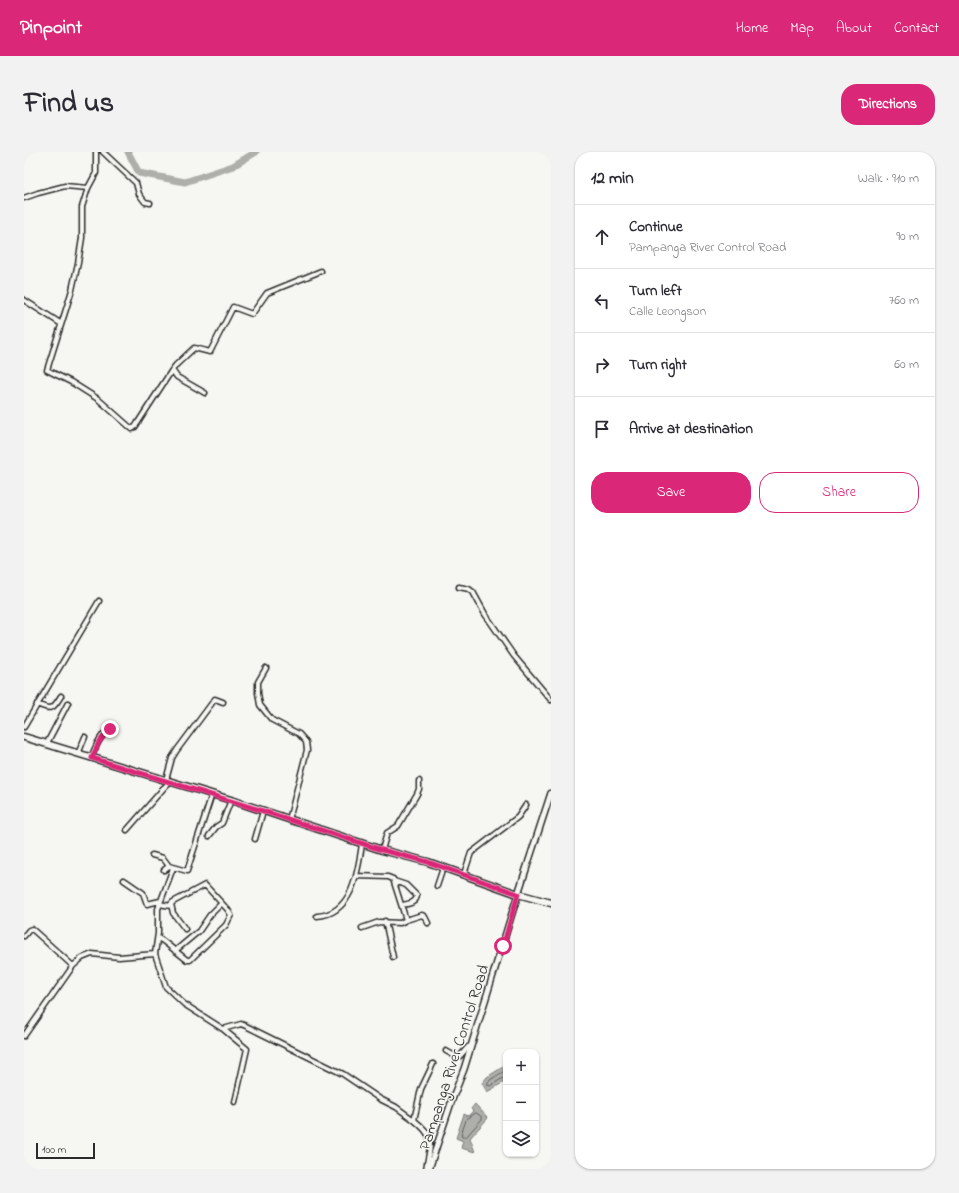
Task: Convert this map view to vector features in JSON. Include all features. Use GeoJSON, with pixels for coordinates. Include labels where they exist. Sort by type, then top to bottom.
{"type":"FeatureCollection","features":[{"type":"Feature","properties":{"kind":"main road"},"geometry":{"type":"LineString","coordinates":[[24,737],[231,800],[362,844],[428,862],[518,894],[551,903]]}},
{"type":"Feature","properties":{"kind":"street"},"geometry":{"type":"LineString","coordinates":[[96,152],[97,170],[88,188],[82,207],[82,238],[72,290],[60,323],[47,370],[71,382],[98,399],[111,409],[129,428],[132,429],[135,426],[172,370],[194,348],[210,352],[233,307],[252,314],[266,293],[320,271]]}},
{"type":"Feature","properties":{"kind":"street"},"geometry":{"type":"LineString","coordinates":[[103,152],[134,181],[137,185],[139,194],[145,202],[150,203]]}},
{"type":"Feature","properties":{"kind":"street"},"geometry":{"type":"LineString","coordinates":[[24,198],[38,192],[65,186],[88,188]]}},
{"type":"Feature","properties":{"kind":"street"},"geometry":{"type":"LineString","coordinates":[[24,300],[42,313],[60,323]]}},
{"type":"Feature","properties":{"kind":"street"},"geometry":{"type":"LineString","coordinates":[[172,370],[177,377],[205,393]]}},
{"type":"Feature","properties":{"kind":"street"},"geometry":{"type":"LineString","coordinates":[[459,587],[469,589],[473,592],[485,614],[514,656],[551,700]]}},
{"type":"Feature","properties":{"kind":"street"},"geometry":{"type":"LineString","coordinates":[[24,727],[99,602]]}},
{"type":"Feature","properties":{"kind":"street"},"geometry":{"type":"LineString","coordinates":[[266,668],[258,682],[260,705],[272,720],[303,737],[307,746],[289,820]]}},
{"type":"Feature","properties":{"kind":"street"},"geometry":{"type":"LineString","coordinates":[[37,704],[48,709],[56,704],[61,696]]}},
{"type":"Feature","properties":{"kind":"street"},"geometry":{"type":"LineString","coordinates":[[126,830],[168,781],[172,758],[190,730],[215,699],[223,702]]}},
{"type":"Feature","properties":{"kind":"street"},"geometry":{"type":"LineString","coordinates":[[46,744],[68,703]]}},
{"type":"Feature","properties":{"kind":"street"},"geometry":{"type":"LineString","coordinates":[[92,758],[102,737],[108,730],[113,728]]}},
{"type":"Feature","properties":{"kind":"street"},"geometry":{"type":"LineString","coordinates":[[78,754],[85,737]]}},
{"type":"Feature","properties":{"kind":"street"},"geometry":{"type":"LineString","coordinates":[[382,850],[387,834],[398,826],[417,794],[419,789],[419,781]]}},
{"type":"Feature","properties":{"kind":"street","name":"Pampanga River Control Road"},"geometry":{"type":"LineString","coordinates":[[429,1169],[471,1046],[551,793]]}},
{"type":"Feature","properties":{"kind":"street"},"geometry":{"type":"LineString","coordinates":[[152,855],[163,858],[171,867],[187,871],[212,794]]}},
{"type":"Feature","properties":{"kind":"street"},"geometry":{"type":"LineString","coordinates":[[209,836],[216,827],[222,823],[231,800]]}},
{"type":"Feature","properties":{"kind":"street"},"geometry":{"type":"LineString","coordinates":[[464,874],[471,853],[518,817],[526,805]]}},
{"type":"Feature","properties":{"kind":"street"},"geometry":{"type":"LineString","coordinates":[[255,839],[263,811]]}},
{"type":"Feature","properties":{"kind":"street"},"geometry":{"type":"LineString","coordinates":[[317,916],[324,916],[340,906],[351,891],[357,876],[362,844]]}},
{"type":"Feature","properties":{"kind":"street"},"geometry":{"type":"LineString","coordinates":[[164,870],[171,867]]}},
{"type":"Feature","properties":{"kind":"street"},"geometry":{"type":"LineString","coordinates":[[171,867],[160,903],[158,938],[155,954],[166,987],[184,1004],[223,1029],[248,1050],[235,1102]]}},
{"type":"Feature","properties":{"kind":"street"},"geometry":{"type":"LineString","coordinates":[[437,886],[443,868]]}},
{"type":"Feature","properties":{"kind":"street"},"geometry":{"type":"LineString","coordinates":[[357,876],[388,877],[406,886],[417,896],[413,902],[402,905]]}},
{"type":"Feature","properties":{"kind":"street"},"geometry":{"type":"LineString","coordinates":[[124,880],[144,894],[147,904],[160,903],[171,906]]}},
{"type":"Feature","properties":{"kind":"street"},"geometry":{"type":"LineString","coordinates":[[394,881],[406,920]]}},
{"type":"Feature","properties":{"kind":"street"},"geometry":{"type":"LineString","coordinates":[[158,938],[187,960],[190,960],[226,925],[231,915],[205,885],[173,902],[171,906]]}},
{"type":"Feature","properties":{"kind":"street"},"geometry":{"type":"LineString","coordinates":[[175,951],[198,931],[210,915],[222,904]]}},
{"type":"Feature","properties":{"kind":"street"},"geometry":{"type":"LineString","coordinates":[[171,906],[173,913],[185,929]]}},
{"type":"Feature","properties":{"kind":"street"},"geometry":{"type":"LineString","coordinates":[[362,928],[379,922],[400,922],[422,915],[428,923]]}},
{"type":"Feature","properties":{"kind":"street"},"geometry":{"type":"LineString","coordinates":[[385,921],[393,957]]}},
{"type":"Feature","properties":{"kind":"street"},"geometry":{"type":"LineString","coordinates":[[24,936],[29,930],[32,929],[73,966]]}},
{"type":"Feature","properties":{"kind":"street"},"geometry":{"type":"LineString","coordinates":[[24,1036],[73,966],[82,958],[92,954],[120,957],[155,954]]}},
{"type":"Feature","properties":{"kind":"street"},"geometry":{"type":"LineString","coordinates":[[223,1029],[240,1024],[246,1026],[343,1074],[380,1099],[396,1107],[426,1131],[430,1139],[426,1169]]}},
{"type":"Feature","properties":{"kind":"street"},"geometry":{"type":"LineString","coordinates":[[446,1051],[455,1056],[460,1056],[469,1046],[471,1046]]}},
{"type":"Feature","properties":{"kind":"street"},"geometry":{"type":"LineString","coordinates":[[414,1120],[421,1089],[433,1064]]}},
{"type":"Feature","properties":{"kind":"water"},"geometry":{"type":"Polygon","coordinates":[[[503,1067],[503,1083],[487,1092],[482,1083],[487,1077],[503,1067]]]}},
{"type":"Feature","properties":{"kind":"water"},"geometry":{"type":"Polygon","coordinates":[[[475,1104],[488,1118],[470,1138],[475,1152],[461,1148],[463,1141],[456,1138],[464,1114],[468,1116],[473,1111],[471,1109],[475,1104]]]}},
{"type":"Feature","properties":{"kind":"waterway"},"geometry":{"type":"LineString","coordinates":[[128,152],[139,173],[185,182],[233,166],[256,152]]}},
{"type":"Feature","properties":{"kind":"route"},"geometry":{"type":"LineString","coordinates":[[110,729],[106,732],[94,750],[92,758],[382,850],[428,862],[518,894],[503,946]]}}]}
